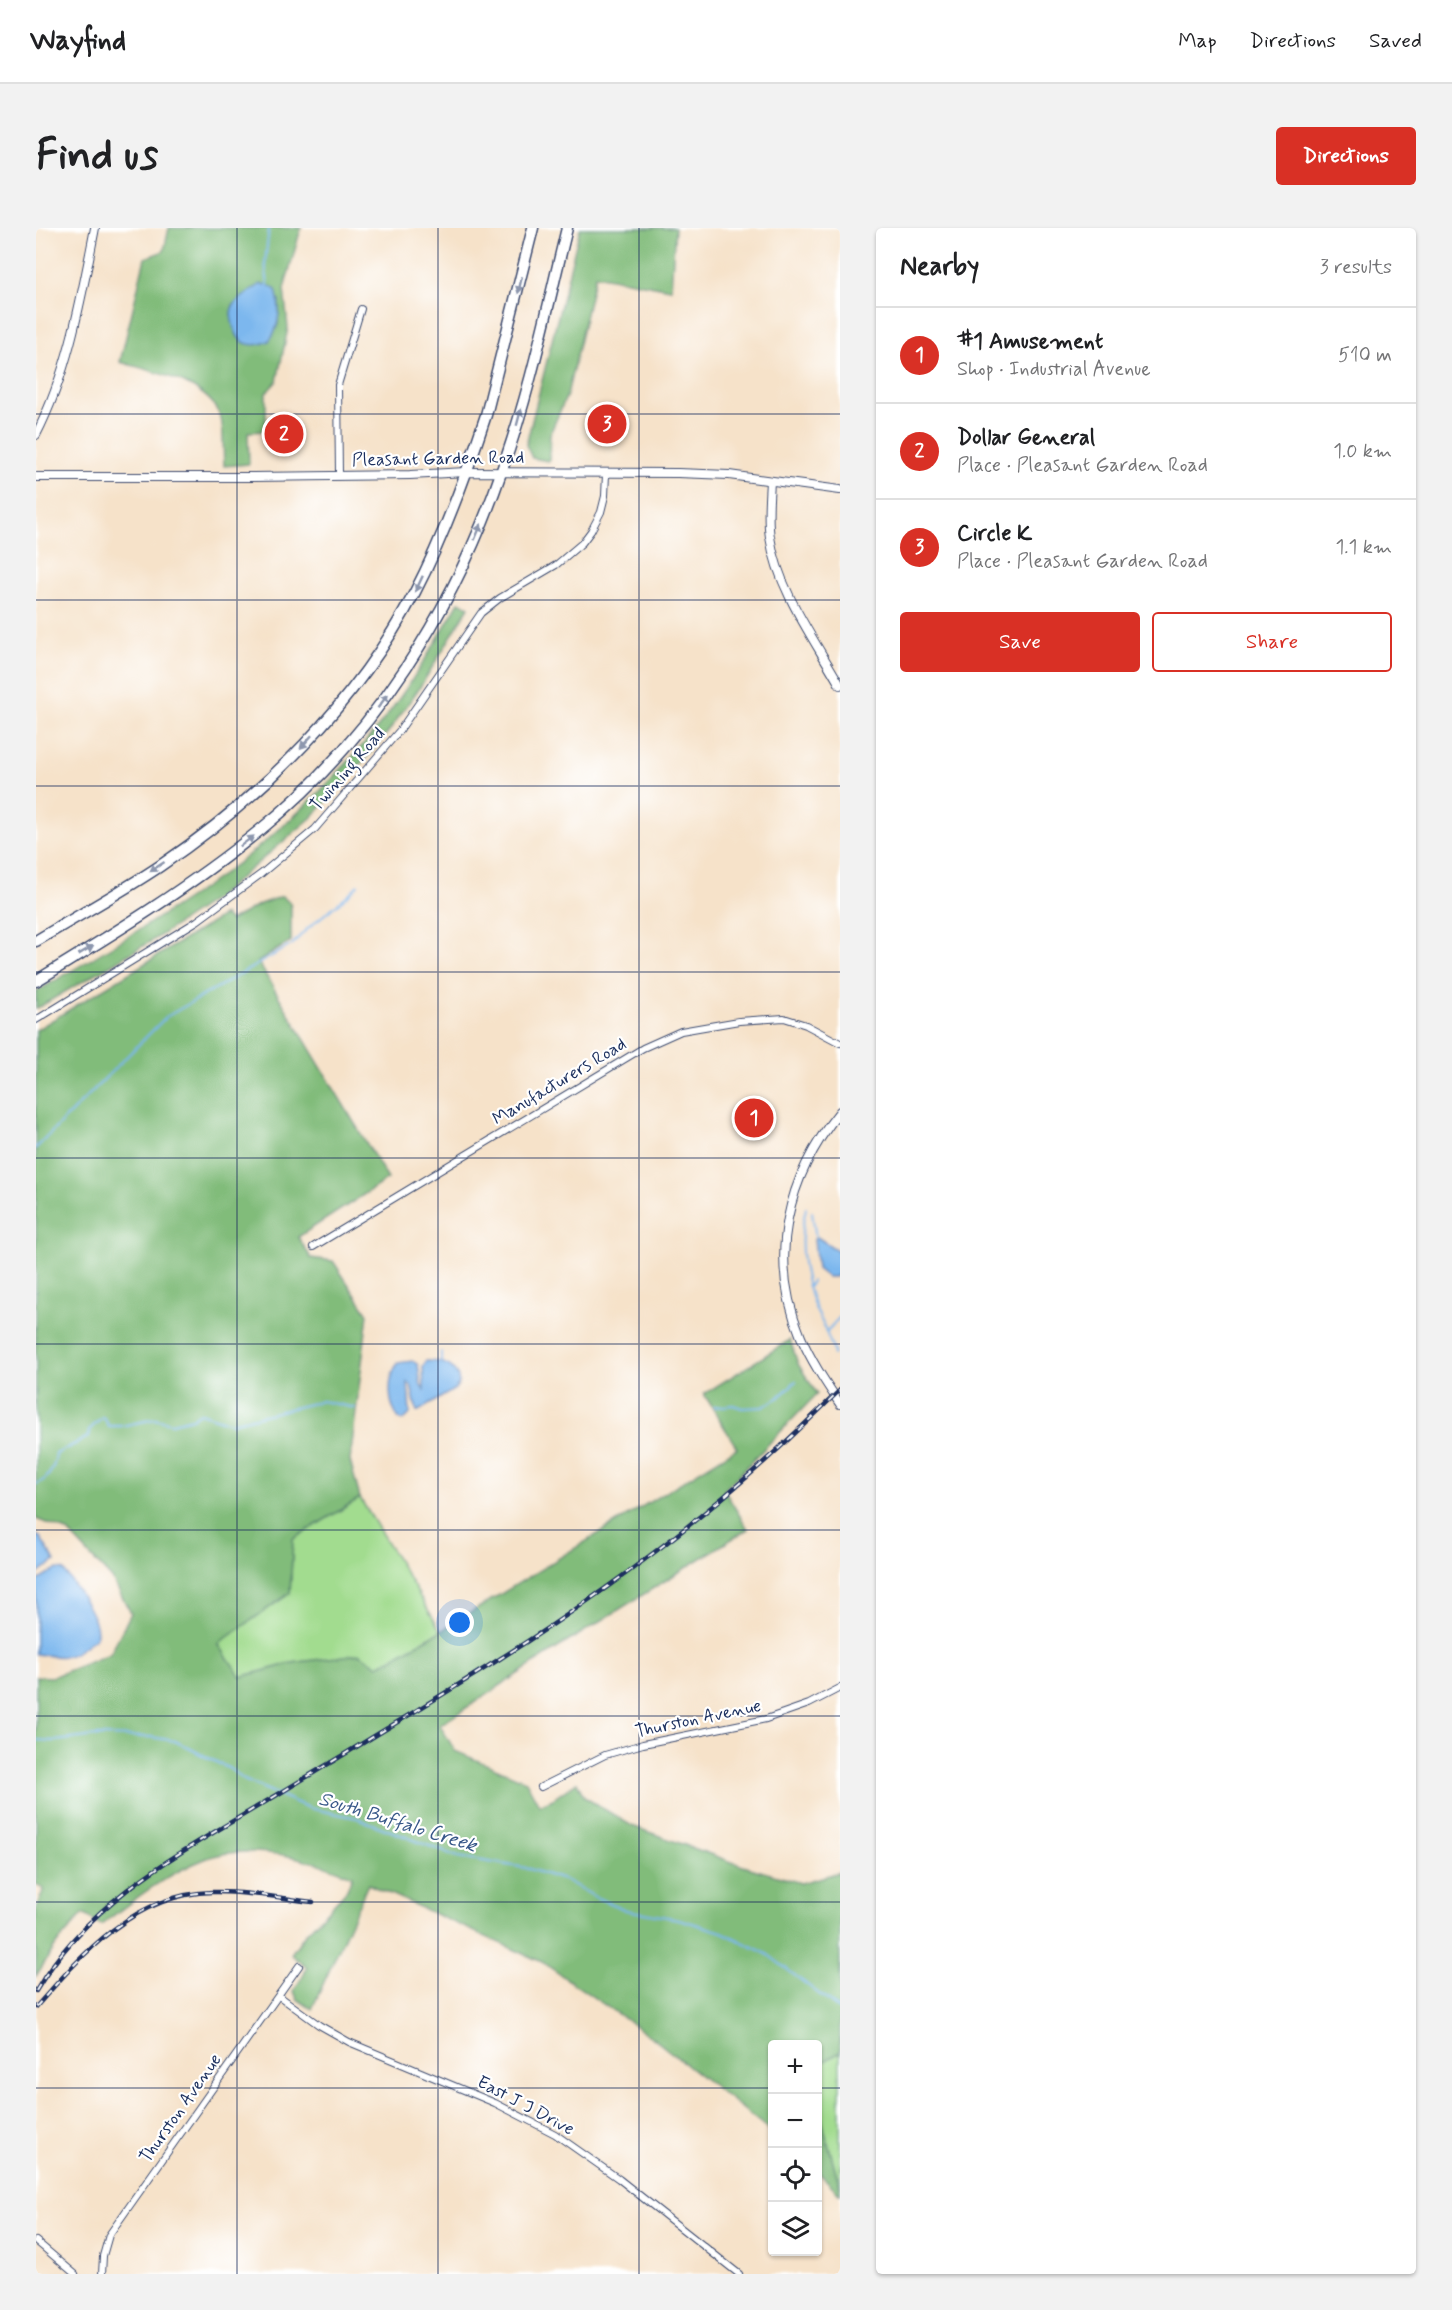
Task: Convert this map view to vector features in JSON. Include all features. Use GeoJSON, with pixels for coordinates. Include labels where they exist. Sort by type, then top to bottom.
{"type":"FeatureCollection","features":[{"type":"Feature","properties":{"kind":"highway"},"geometry":{"type":"LineString","coordinates":[[36,941],[159,867],[216,825],[286,764],[350,692],[384,644],[415,593],[450,519],[486,415],[533,228]]}},
{"type":"Feature","properties":{"kind":"highway"},"geometry":{"type":"LineString","coordinates":[[36,981],[134,922],[262,830],[305,791],[341,753],[398,681],[436,619],[470,552],[502,472],[514,435],[567,228]]}},
{"type":"Feature","properties":{"kind":"main road"},"geometry":{"type":"LineString","coordinates":[[36,435],[64,366],[81,301],[95,228]]}},
{"type":"Feature","properties":{"kind":"main road","name":"Pleasant Garden Road"},"geometry":{"type":"LineString","coordinates":[[36,477],[466,472],[678,473],[729,475],[840,490]]}},
{"type":"Feature","properties":{"kind":"main road"},"geometry":{"type":"LineString","coordinates":[[770,481],[768,508],[770,537],[777,566],[790,596],[840,685]]}},
{"type":"Feature","properties":{"kind":"main road"},"geometry":{"type":"LineString","coordinates":[[840,1111],[821,1136],[798,1179],[788,1220],[785,1260],[786,1286],[801,1338],[814,1364],[840,1404]]}},
{"type":"Feature","properties":{"kind":"street"},"geometry":{"type":"LineString","coordinates":[[339,475],[338,385],[361,309]]}},
{"type":"Feature","properties":{"kind":"street","name":"Twining Road"},"geometry":{"type":"LineString","coordinates":[[36,1020],[197,921],[261,874],[315,829],[400,730],[441,675],[481,613],[501,598],[556,565],[582,543],[601,512],[605,496],[606,474]]}},
{"type":"Feature","properties":{"kind":"street","name":"Manufacturers Road"},"geometry":{"type":"LineString","coordinates":[[313,1247],[643,1048],[681,1031],[739,1021],[784,1018],[806,1025],[840,1043]]}},
{"type":"Feature","properties":{"kind":"street","name":"Thurston Avenue"},"geometry":{"type":"LineString","coordinates":[[541,1787],[605,1755],[643,1744],[766,1719],[809,1704],[840,1688]]}},
{"type":"Feature","properties":{"kind":"street","name":"Thurston Avenue"},"geometry":{"type":"LineString","coordinates":[[102,2274],[103,2256],[109,2235],[299,1966]]}},
{"type":"Feature","properties":{"kind":"street","name":"East J J Drive"},"geometry":{"type":"LineString","coordinates":[[279,1996],[319,2025],[349,2042],[495,2103],[555,2134],[620,2179],[739,2274]]}},
{"type":"Feature","properties":{"kind":"street"},"geometry":{"type":"LineString","coordinates":[[36,2241],[75,2274]]}},
{"type":"Feature","properties":{"kind":"green space"},"geometry":{"type":"Polygon","coordinates":[[[169,228],[301,228],[284,289],[288,328],[277,381],[266,393],[266,431],[248,432],[249,464],[224,466],[220,415],[203,394],[191,386],[161,374],[120,362],[145,258],[164,251],[169,228]],[[279,300],[233,305],[231,314],[238,337],[273,335],[278,324],[279,300]]]}},
{"type":"Feature","properties":{"kind":"green space"},"geometry":{"type":"Polygon","coordinates":[[[580,228],[675,228],[671,289],[595,275],[567,395],[550,434],[549,461],[532,458],[526,445],[580,228]]]}},
{"type":"Feature","properties":{"kind":"green space"},"geometry":{"type":"Polygon","coordinates":[[[459,602],[469,607],[422,684],[389,731],[311,818],[215,899],[158,937],[36,1009],[36,992],[143,928],[229,870],[277,832],[321,790],[362,746],[392,709],[413,679],[459,602]]]}},
{"type":"Feature","properties":{"kind":"green space"},"geometry":{"type":"Polygon","coordinates":[[[282,896],[291,904],[291,941],[258,962],[388,1179],[298,1237],[311,1258],[333,1261],[368,1314],[350,1461],[360,1498],[293,1539],[290,1593],[218,1644],[241,1677],[292,1663],[360,1654],[378,1666],[441,1631],[737,1448],[704,1394],[790,1340],[798,1364],[817,1394],[724,1490],[748,1529],[556,1649],[440,1725],[455,1751],[526,1781],[539,1805],[553,1799],[577,1782],[584,1797],[632,1826],[743,1866],[801,1883],[840,1872],[840,2052],[822,2063],[822,2040],[768,2040],[768,2129],[654,2039],[542,1962],[368,1884],[312,2009],[297,1999],[294,1991],[307,1968],[291,1954],[305,1934],[347,1890],[352,1876],[299,1858],[260,1852],[240,1852],[222,1854],[191,1865],[150,1888],[101,1925],[83,1914],[56,1945],[36,1976],[36,1909],[44,1889],[36,1885],[36,1676],[52,1677],[110,1654],[131,1613],[112,1579],[67,1531],[36,1519],[36,1030],[224,915],[230,921],[260,904],[282,896]]]}},
{"type":"Feature","properties":{"kind":"green space"},"geometry":{"type":"Polygon","coordinates":[[[360,1498],[441,1631],[378,1666],[360,1654],[292,1663],[240,1677],[218,1643],[290,1593],[293,1539],[360,1498]]]}},
{"type":"Feature","properties":{"kind":"green space"},"geometry":{"type":"Polygon","coordinates":[[[840,2052],[840,2187],[822,2122],[822,2063],[840,2052]]]}},
{"type":"Feature","properties":{"kind":"green space"},"geometry":{"type":"Polygon","coordinates":[[[822,2122],[840,2187],[840,2194],[822,2176],[822,2122]]]}},
{"type":"Feature","properties":{"kind":"water"},"geometry":{"type":"Polygon","coordinates":[[[261,284],[276,290],[279,303],[277,323],[269,341],[248,344],[241,341],[235,331],[232,309],[240,299],[261,284]]]}},
{"type":"Feature","properties":{"kind":"water"},"geometry":{"type":"Polygon","coordinates":[[[817,1237],[840,1252],[840,1271],[835,1277],[827,1277],[817,1269],[814,1239],[817,1237]]]}},
{"type":"Feature","properties":{"kind":"water"},"geometry":{"type":"Polygon","coordinates":[[[413,1361],[418,1365],[421,1386],[424,1390],[423,1367],[426,1361],[448,1365],[455,1372],[459,1383],[455,1389],[417,1412],[411,1386],[408,1383],[410,1414],[404,1420],[400,1420],[393,1407],[390,1384],[398,1363],[413,1361]]]}},
{"type":"Feature","properties":{"kind":"water"},"geometry":{"type":"Polygon","coordinates":[[[36,1535],[40,1537],[55,1561],[36,1575],[36,1535]]]}},
{"type":"Feature","properties":{"kind":"water"},"geometry":{"type":"Polygon","coordinates":[[[57,1569],[63,1570],[91,1612],[97,1630],[96,1637],[70,1655],[36,1654],[36,1582],[57,1569]]]}},
{"type":"Feature","properties":{"kind":"waterway"},"geometry":{"type":"LineString","coordinates":[[268,286],[265,263],[269,228]]}},
{"type":"Feature","properties":{"kind":"waterway"},"geometry":{"type":"LineString","coordinates":[[36,1148],[166,1017],[293,944],[358,885]]}},
{"type":"Feature","properties":{"kind":"waterway"},"geometry":{"type":"LineString","coordinates":[[806,1208],[802,1234],[804,1272],[811,1297],[826,1332]]}},
{"type":"Feature","properties":{"kind":"waterway"},"geometry":{"type":"LineString","coordinates":[[812,1212],[816,1239]]}},
{"type":"Feature","properties":{"kind":"waterway"},"geometry":{"type":"LineString","coordinates":[[808,1288],[812,1281]]}},
{"type":"Feature","properties":{"kind":"waterway"},"geometry":{"type":"LineString","coordinates":[[833,1355],[834,1352],[826,1332],[840,1317]]}},
{"type":"Feature","properties":{"kind":"waterway"},"geometry":{"type":"LineString","coordinates":[[441,1352],[441,1364]]}},
{"type":"Feature","properties":{"kind":"waterway"},"geometry":{"type":"LineString","coordinates":[[714,1407],[733,1405],[742,1408],[763,1407],[778,1398],[796,1381]]}},
{"type":"Feature","properties":{"kind":"waterway"},"geometry":{"type":"LineString","coordinates":[[36,1484],[50,1472],[56,1454],[88,1437],[89,1430],[102,1418],[109,1426],[121,1426],[155,1419],[172,1423],[192,1418],[200,1413],[231,1423],[322,1401],[355,1408]]}},
{"type":"Feature","properties":{"kind":"waterway","name":"South Buffalo Creek"},"geometry":{"type":"LineString","coordinates":[[36,1740],[55,1741],[96,1736],[151,1737],[175,1741],[230,1769],[244,1780],[309,1808],[357,1818],[458,1857],[526,1868],[567,1881],[595,1897],[626,1910],[679,1919],[722,1932],[767,1954],[840,2010]]}},
{"type":"Feature","properties":{"kind":"railway"},"geometry":{"type":"LineString","coordinates":[[36,1991],[58,1958],[84,1928],[143,1878],[209,1835],[498,1660],[568,1614],[703,1514],[785,1443],[840,1390]]}},
{"type":"Feature","properties":{"kind":"railway"},"geometry":{"type":"LineString","coordinates":[[36,2007],[92,1947],[135,1915],[159,1903],[184,1895],[212,1892],[313,1902]]}},
{"type":"Feature","properties":{"kind":"place","name":"Circle K"},"geometry":{"type":"Point","coordinates":[607,424]}},
{"type":"Feature","properties":{"kind":"place","name":"Dollar General"},"geometry":{"type":"Point","coordinates":[284,434]}},
{"type":"Feature","properties":{"kind":"place","name":"#1 Amusement"},"geometry":{"type":"Point","coordinates":[754,1118]}}]}
